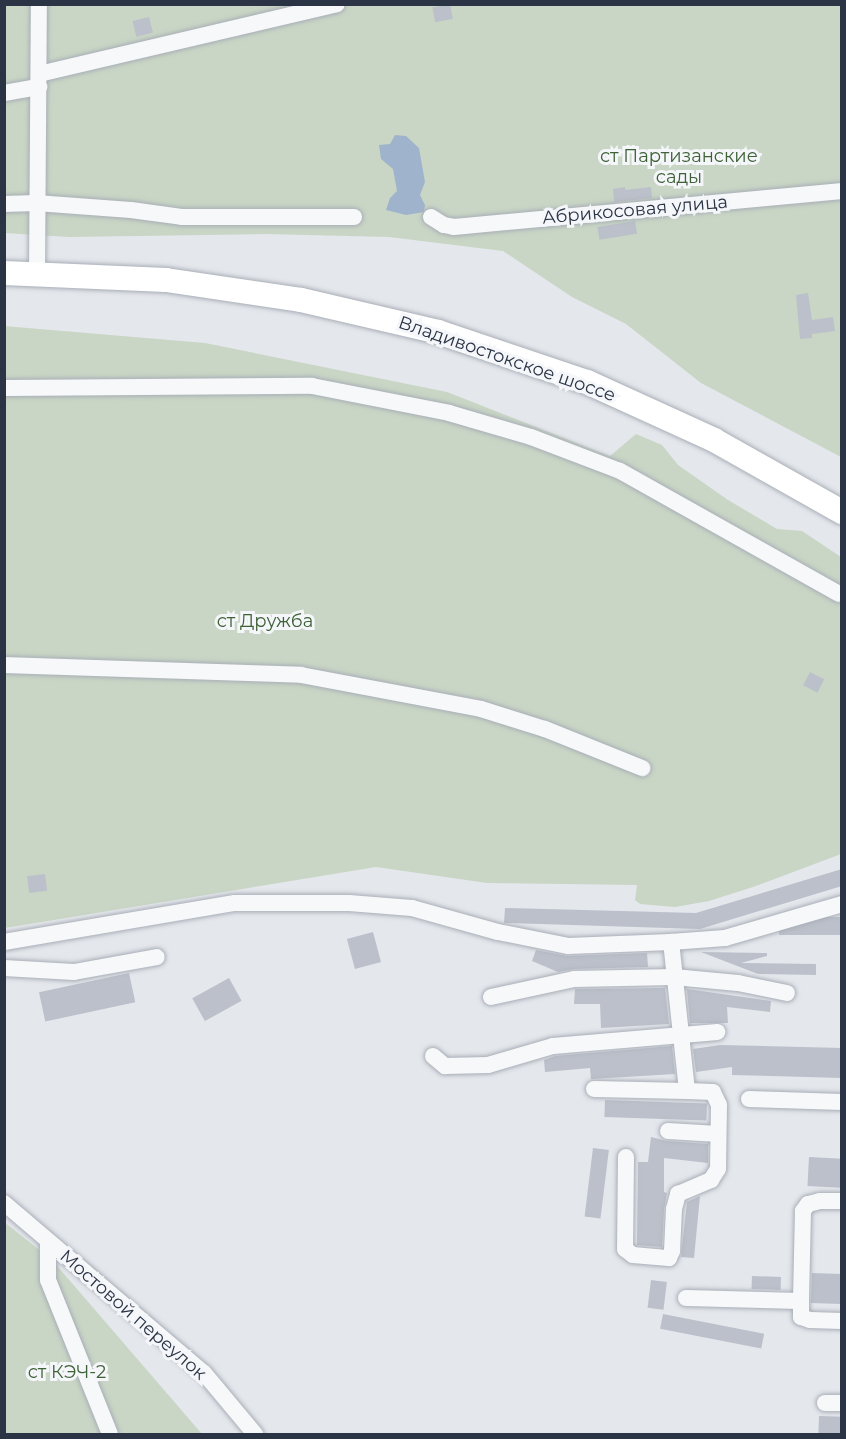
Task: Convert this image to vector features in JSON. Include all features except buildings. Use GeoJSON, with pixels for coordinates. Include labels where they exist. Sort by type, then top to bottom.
{"type":"FeatureCollection","features":[{"type":"Feature","properties":{"kind":"highway","name":"Владивостокское шоссе"},"geometry":{"type":"LineString","coordinates":[[4,273],[166,280],[301,300],[438,332],[587,382],[714,440],[842,512]]}},
{"type":"Feature","properties":{"kind":"street"},"geometry":{"type":"LineString","coordinates":[[37,274],[39,4]]}},
{"type":"Feature","properties":{"kind":"street"},"geometry":{"type":"LineString","coordinates":[[4,93],[39,81],[337,4]]}},
{"type":"Feature","properties":{"kind":"street","name":"Абрикосовая улица"},"geometry":{"type":"LineString","coordinates":[[431,217],[444,225],[454,227],[842,190]]}},
{"type":"Feature","properties":{"kind":"street"},"geometry":{"type":"LineString","coordinates":[[4,204],[36,203],[131,210],[182,218],[354,217]]}},
{"type":"Feature","properties":{"kind":"street"},"geometry":{"type":"LineString","coordinates":[[4,388],[312,386],[449,413],[531,437],[620,471],[838,594]]}},
{"type":"Feature","properties":{"kind":"street"},"geometry":{"type":"LineString","coordinates":[[4,665],[301,675],[481,709],[544,729],[642,768]]}},
{"type":"Feature","properties":{"kind":"street"},"geometry":{"type":"LineString","coordinates":[[4,942],[235,903],[348,903],[412,908],[498,932],[568,946],[671,942],[725,938],[842,904]]}},
{"type":"Feature","properties":{"kind":"street"},"geometry":{"type":"LineString","coordinates":[[671,942],[687,1091]]}},
{"type":"Feature","properties":{"kind":"street"},"geometry":{"type":"LineString","coordinates":[[4,968],[74,972],[158,957]]}},
{"type":"Feature","properties":{"kind":"street"},"geometry":{"type":"LineString","coordinates":[[491,997],[574,979],[674,977],[738,983],[787,993]]}},
{"type":"Feature","properties":{"kind":"street"},"geometry":{"type":"LineString","coordinates":[[433,1056],[445,1066],[488,1065],[553,1046],[717,1032]]}},
{"type":"Feature","properties":{"kind":"street"},"geometry":{"type":"LineString","coordinates":[[594,1089],[713,1092],[719,1105],[718,1168],[711,1179],[678,1194],[674,1209],[672,1251],[669,1258],[633,1255],[625,1249],[626,1157]]}},
{"type":"Feature","properties":{"kind":"street"},"geometry":{"type":"LineString","coordinates":[[749,1099],[842,1102]]}},
{"type":"Feature","properties":{"kind":"street"},"geometry":{"type":"LineString","coordinates":[[668,1131],[718,1134]]}},
{"type":"Feature","properties":{"kind":"street"},"geometry":{"type":"LineString","coordinates":[[842,1202],[820,1201],[808,1204],[804,1211],[801,1301],[801,1317],[810,1320],[842,1321]]}},
{"type":"Feature","properties":{"kind":"street","name":"Мостовой переулок"},"geometry":{"type":"LineString","coordinates":[[4,1203],[204,1373],[255,1434]]}},
{"type":"Feature","properties":{"kind":"street"},"geometry":{"type":"LineString","coordinates":[[48,1242],[48,1280],[110,1434]]}},
{"type":"Feature","properties":{"kind":"street"},"geometry":{"type":"LineString","coordinates":[[686,1298],[801,1301]]}},
{"type":"Feature","properties":{"kind":"green space","name":"ст Партизанские сады"},"geometry":{"type":"Polygon","coordinates":[[[4,5],[841,5],[841,457],[701,383],[626,324],[572,297],[503,251],[389,237],[266,234],[69,237],[5,233],[4,5]]]}},
{"type":"Feature","properties":{"kind":"green space","name":"ст Дружба"},"geometry":{"type":"Polygon","coordinates":[[[4,326],[205,343],[447,392],[610,456],[636,434],[662,445],[678,465],[728,500],[777,529],[802,531],[841,557],[841,854],[753,887],[709,901],[675,907],[640,904],[635,900],[637,885],[487,883],[376,867],[5,928],[4,326]]]}},
{"type":"Feature","properties":{"kind":"green space","name":"ст КЭЧ-2"},"geometry":{"type":"Polygon","coordinates":[[[4,1222],[52,1260],[202,1434],[5,1434],[4,1222]]]}},
{"type":"Feature","properties":{"kind":"water"},"geometry":{"type":"Polygon","coordinates":[[[395,135],[406,136],[419,148],[425,182],[420,195],[425,205],[424,212],[406,215],[386,210],[390,198],[397,191],[393,169],[381,159],[379,145],[390,144],[395,135]]]}}]}
